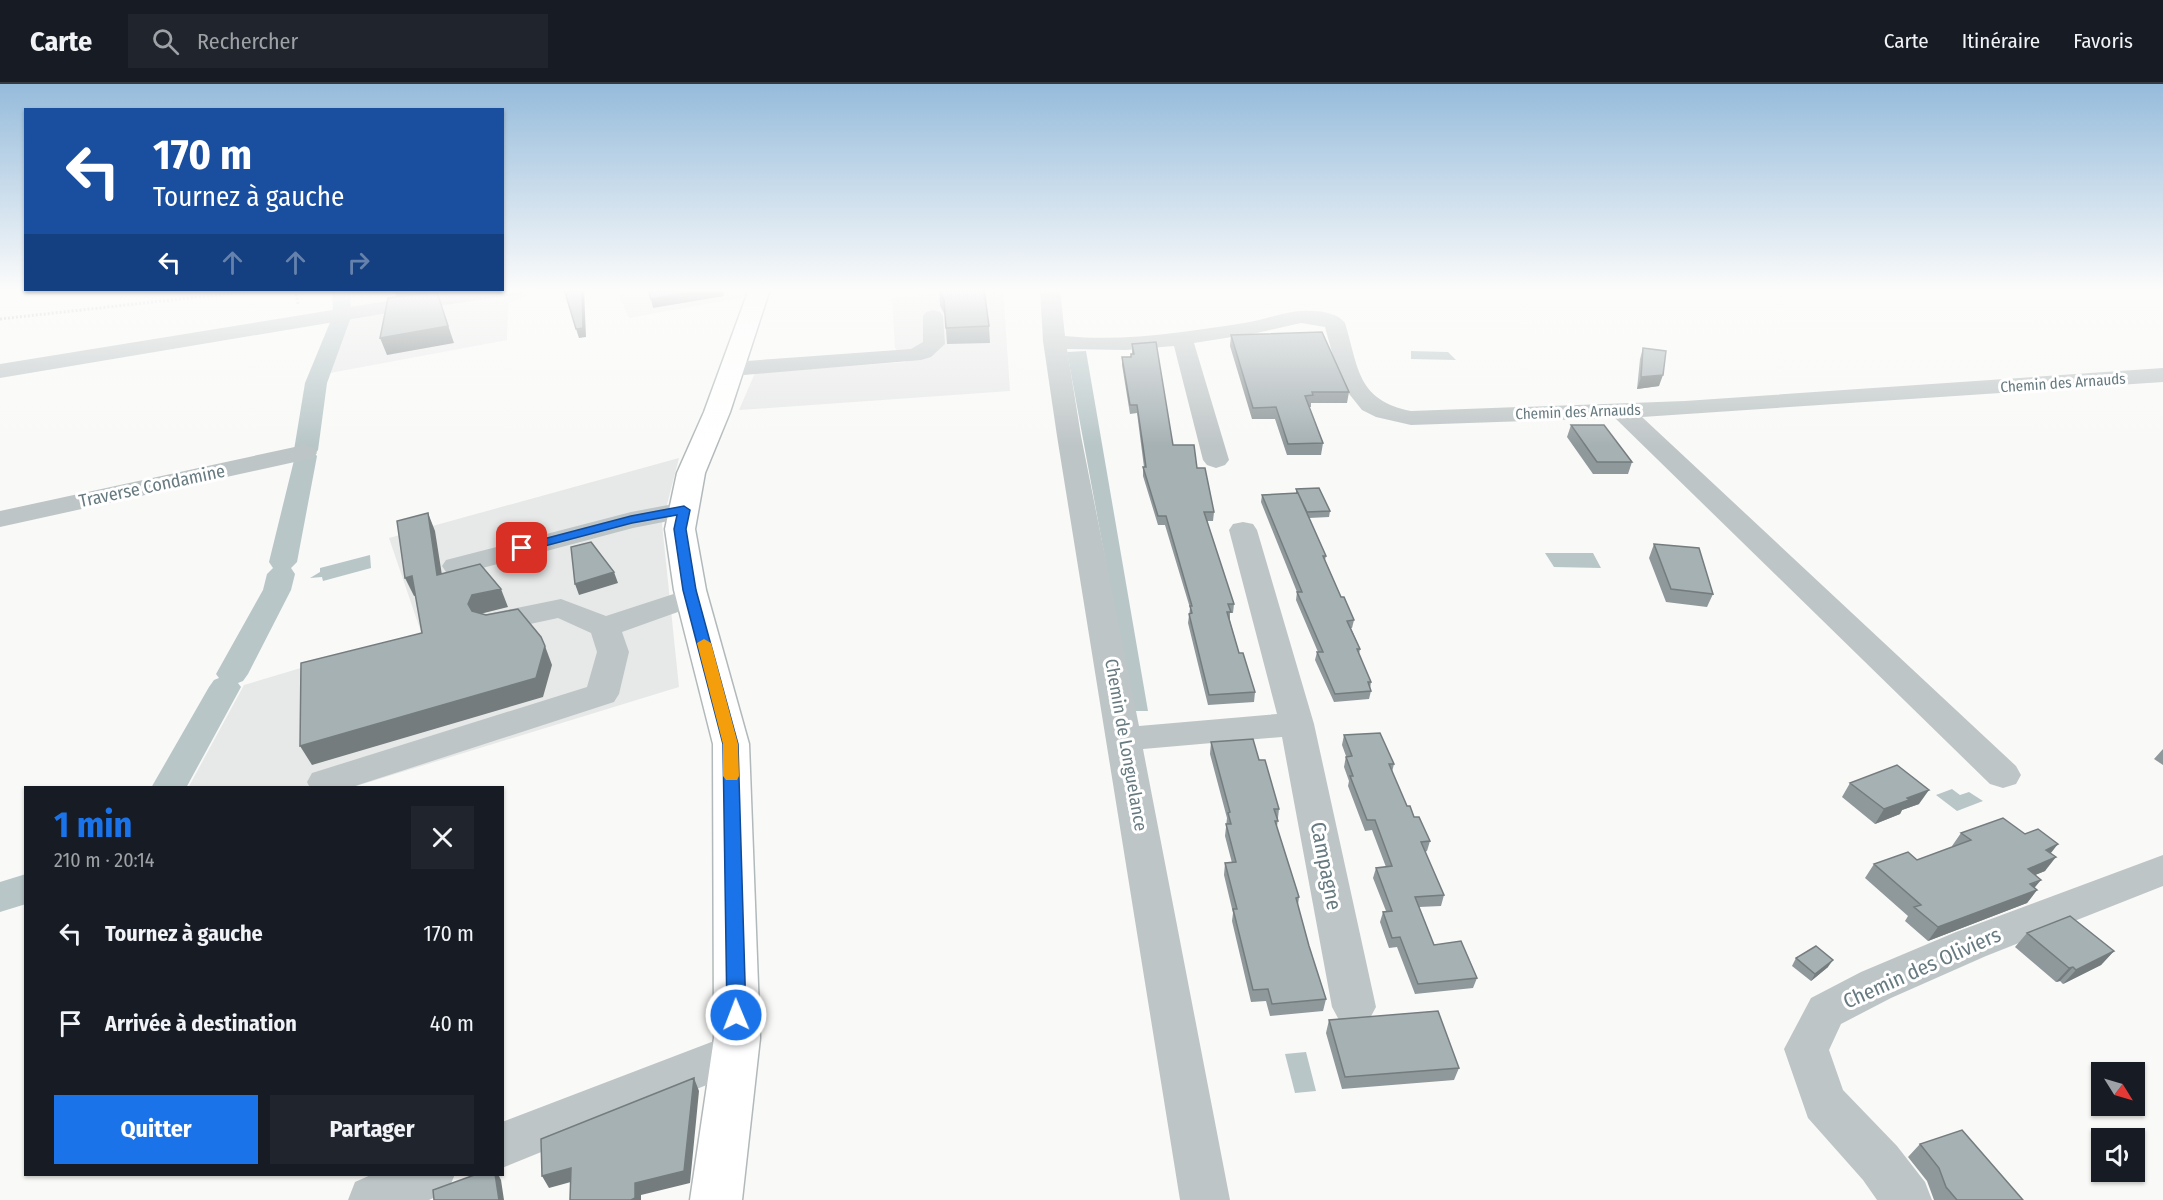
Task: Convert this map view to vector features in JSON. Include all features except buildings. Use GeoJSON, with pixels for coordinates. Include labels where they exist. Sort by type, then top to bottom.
{"type":"FeatureCollection","features":[{"type":"Feature","properties":{"kind":"main road"},"geometry":{"type":"LineString","coordinates":[[716,1200],[735,1053],[730,744],[692,597],[680,529],[691,473],[742,341]]}},
{"type":"Feature","properties":{"kind":"street"},"geometry":{"type":"LineString","coordinates":[[0,371],[180,341]]}},
{"type":"Feature","properties":{"kind":"street"},"geometry":{"type":"LineString","coordinates":[[732,369],[913,355],[923,352],[934,344],[934,341]]}},
{"type":"Feature","properties":{"kind":"street","name":"Chemin de Longuelance"},"geometry":{"type":"LineString","coordinates":[[1054,341],[1065,421],[1086,522],[1125,739],[1205,1200]]}},
{"type":"Feature","properties":{"kind":"street","name":"Chemin des Arnauds"},"geometry":{"type":"LineString","coordinates":[[1055,341],[1095,345],[1138,341]]}},
{"type":"Feature","properties":{"kind":"street"},"geometry":{"type":"LineString","coordinates":[[1183,341],[1216,460]]}},
{"type":"Feature","properties":{"kind":"street","name":"Chemin des Arnauds"},"geometry":{"type":"LineString","coordinates":[[1341,341],[1357,392],[1370,405],[1389,413],[1411,418],[1622,411],[2163,375]]}},
{"type":"Feature","properties":{"kind":"street"},"geometry":{"type":"LineString","coordinates":[[1622,411],[2003,775]]}},
{"type":"Feature","properties":{"kind":"street","name":"Traverse Condamine"},"geometry":{"type":"LineString","coordinates":[[0,519],[304,453]]}},
{"type":"Feature","properties":{"kind":"street"},"geometry":{"type":"LineString","coordinates":[[456,566],[631,520],[684,510]]}},
{"type":"Feature","properties":{"kind":"street","name":"Campagne"},"geometry":{"type":"LineString","coordinates":[[1244,530],[1297,724],[1354,1007]]}},
{"type":"Feature","properties":{"kind":"street"},"geometry":{"type":"LineString","coordinates":[[493,622],[561,608],[605,627],[692,597]]}},
{"type":"Feature","properties":{"kind":"street"},"geometry":{"type":"LineString","coordinates":[[325,782],[602,694],[613,652],[605,627]]}},
{"type":"Feature","properties":{"kind":"street"},"geometry":{"type":"LineString","coordinates":[[1125,739],[1297,724]]}},
{"type":"Feature","properties":{"kind":"street","name":"Chemin des Oliviers"},"geometry":{"type":"LineString","coordinates":[[1908,1200],[1880,1163],[1825,1103],[1806,1048],[1826,1011],[1876,985],[1971,945],[2163,870]]}},
{"type":"Feature","properties":{"kind":"street"},"geometry":{"type":"LineString","coordinates":[[504,1144],[735,1053]]}},
{"type":"Feature","properties":{"kind":"street"},"geometry":{"type":"LineString","coordinates":[[373,1200],[427,1176]]}},
{"type":"Feature","properties":{"kind":"shaded area"},"geometry":{"type":"Polygon","coordinates":[[[341,341],[501,341],[330,373],[341,341]]]}},
{"type":"Feature","properties":{"kind":"shaded area"},"geometry":{"type":"Polygon","coordinates":[[[895,341],[1007,341],[1010,391],[739,410],[755,373],[906,362],[895,348],[895,341]]]}},
{"type":"Feature","properties":{"kind":"shaded area"},"geometry":{"type":"Polygon","coordinates":[[[1086,351],[1148,711],[1133,711],[1067,352],[1086,351]]]}},
{"type":"Feature","properties":{"kind":"shaded area"},"geometry":{"type":"Polygon","coordinates":[[[1411,351],[1448,352],[1456,360],[1411,359],[1411,351]]]}},
{"type":"Feature","properties":{"kind":"shaded area"},"geometry":{"type":"Polygon","coordinates":[[[679,458],[662,524],[679,687],[356,786],[189,786],[244,685],[421,632],[389,538],[679,458]]]}},
{"type":"Feature","properties":{"kind":"shaded area"},"geometry":{"type":"Polygon","coordinates":[[[1545,553],[1593,553],[1601,568],[1554,567],[1545,553]]]}},
{"type":"Feature","properties":{"kind":"shaded area"},"geometry":{"type":"Polygon","coordinates":[[[370,555],[371,568],[323,581],[322,577],[310,578],[320,572],[320,568],[370,555]]]}},
{"type":"Feature","properties":{"kind":"shaded area"},"geometry":{"type":"Polygon","coordinates":[[[1952,789],[1960,795],[1969,792],[1983,801],[1957,811],[1936,795],[1952,789]]]}},
{"type":"Feature","properties":{"kind":"shaded area"},"geometry":{"type":"Polygon","coordinates":[[[1306,1052],[1316,1091],[1295,1093],[1285,1054],[1306,1052]]]}},
{"type":"Feature","properties":{"kind":"waterway"},"geometry":{"type":"LineString","coordinates":[[306,450],[316,383],[332,341]]}},
{"type":"Feature","properties":{"kind":"waterway"},"geometry":{"type":"LineString","coordinates":[[283,562],[305,456]]}},
{"type":"Feature","properties":{"kind":"waterway"},"geometry":{"type":"LineString","coordinates":[[232,674],[277,590],[281,574]]}},
{"type":"Feature","properties":{"kind":"waterway"},"geometry":{"type":"LineString","coordinates":[[169,786],[225,687]]}},
{"type":"Feature","properties":{"kind":"waterway"},"geometry":{"type":"LineString","coordinates":[[0,897],[24,890]]}},
{"type":"Feature","properties":{"kind":"slow traffic"},"geometry":{"type":"LineString","coordinates":[[704,643],[730,744],[731,776]]}},
{"type":"Feature","properties":{"kind":"route"},"geometry":{"type":"LineString","coordinates":[[522,548],[631,520],[684,510],[680,529],[690,590],[730,744],[736,1015]]}}]}
